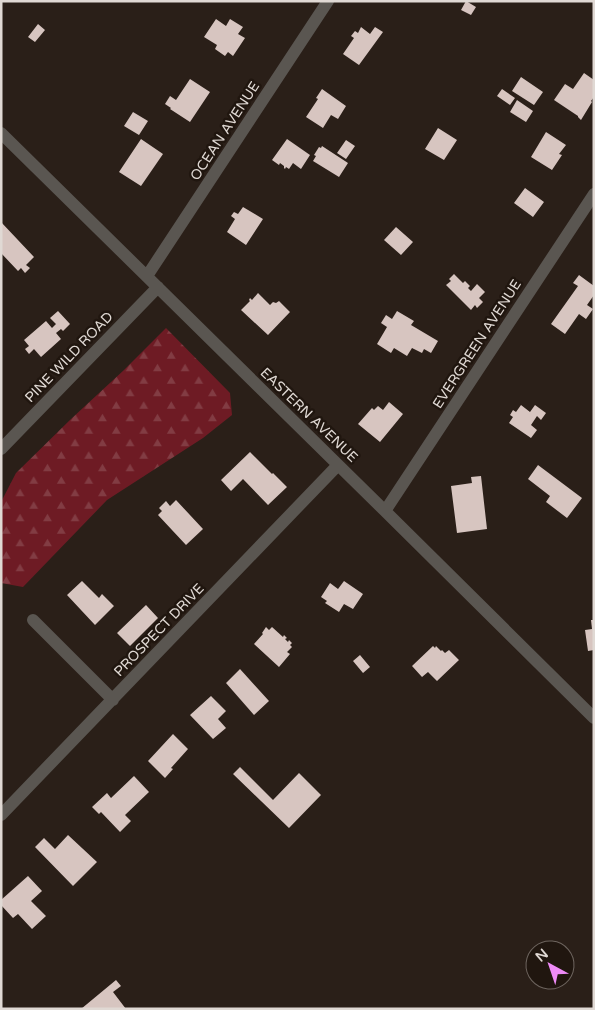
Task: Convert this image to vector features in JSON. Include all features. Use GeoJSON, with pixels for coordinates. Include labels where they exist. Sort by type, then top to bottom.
{"type":"FeatureCollection","features":[{"type":"Feature","properties":{"kind":"street","name":"OCEAN AVENUE"},"geometry":{"type":"LineString","coordinates":[[147,276],[328,1]]}},
{"type":"Feature","properties":{"kind":"street","name":"EASTERN AVENUE"},"geometry":{"type":"LineString","coordinates":[[1,133],[594,718]]}},
{"type":"Feature","properties":{"kind":"street","name":"EVERGREEN AVENUE"},"geometry":{"type":"LineString","coordinates":[[385,511],[594,194]]}},
{"type":"Feature","properties":{"kind":"street","name":"PINE WILD ROAD"},"geometry":{"type":"LineString","coordinates":[[1,448],[158,287]]}},
{"type":"Feature","properties":{"kind":"street","name":"PROSPECT DRIVE"},"geometry":{"type":"LineString","coordinates":[[1,815],[338,465]]}},
{"type":"Feature","properties":{"kind":"street"},"geometry":{"type":"LineString","coordinates":[[33,620],[113,700]]}},
{"type":"Feature","properties":{"kind":"green space"},"geometry":{"type":"Polygon","coordinates":[[[166,328],[230,393],[232,415],[203,438],[107,500],[23,587],[1,583],[1,502],[16,473],[166,328]]]}},
{"type":"Feature","properties":{"kind":"building"},"geometry":{"type":"Polygon","coordinates":[[[466,1],[476,7],[471,15],[461,10],[466,1]]]}},
{"type":"Feature","properties":{"kind":"building"},"geometry":{"type":"Polygon","coordinates":[[[216,19],[226,26],[230,19],[243,27],[238,34],[245,38],[233,56],[228,52],[225,56],[215,49],[217,45],[204,37],[216,19]]]}},
{"type":"Feature","properties":{"kind":"building"},"geometry":{"type":"Polygon","coordinates":[[[38,24],[45,30],[35,42],[28,37],[38,24]]]}},
{"type":"Feature","properties":{"kind":"building"},"geometry":{"type":"Polygon","coordinates":[[[361,27],[370,34],[375,27],[383,32],[359,65],[343,54],[354,38],[351,36],[355,31],[358,33],[361,27]]]}},
{"type":"Feature","properties":{"kind":"building"},"geometry":{"type":"Polygon","coordinates":[[[584,73],[594,80],[594,97],[581,120],[554,100],[565,84],[573,89],[584,73]]]}},
{"type":"Feature","properties":{"kind":"building"},"geometry":{"type":"Polygon","coordinates":[[[521,77],[543,92],[534,105],[512,91],[521,77]]]}},
{"type":"Feature","properties":{"kind":"building"},"geometry":{"type":"Polygon","coordinates":[[[190,79],[210,92],[190,122],[165,104],[170,96],[176,100],[190,79]]]}},
{"type":"Feature","properties":{"kind":"building"},"geometry":{"type":"Polygon","coordinates":[[[322,89],[346,106],[338,119],[331,115],[323,128],[306,117],[322,89]]]}},
{"type":"Feature","properties":{"kind":"building"},"geometry":{"type":"Polygon","coordinates":[[[502,89],[515,98],[510,105],[497,96],[502,89]]]}},
{"type":"Feature","properties":{"kind":"building"},"geometry":{"type":"Polygon","coordinates":[[[517,100],[533,111],[526,122],[510,112],[517,100]]]}},
{"type":"Feature","properties":{"kind":"building"},"geometry":{"type":"Polygon","coordinates":[[[133,112],[148,121],[139,135],[124,126],[133,112]]]}},
{"type":"Feature","properties":{"kind":"building"},"geometry":{"type":"Polygon","coordinates":[[[438,128],[457,140],[444,160],[425,149],[438,128]]]}},
{"type":"Feature","properties":{"kind":"building"},"geometry":{"type":"Polygon","coordinates":[[[546,132],[566,145],[559,154],[562,155],[552,170],[531,157],[546,132]]]}},
{"type":"Feature","properties":{"kind":"building"},"geometry":{"type":"Polygon","coordinates":[[[141,139],[163,154],[141,186],[119,172],[141,139]]]}},
{"type":"Feature","properties":{"kind":"building"},"geometry":{"type":"Polygon","coordinates":[[[287,139],[310,155],[301,169],[293,163],[289,169],[286,167],[285,169],[280,163],[279,165],[272,160],[287,139]]]}},
{"type":"Feature","properties":{"kind":"building"},"geometry":{"type":"Polygon","coordinates":[[[346,140],[355,146],[346,159],[337,153],[346,140]]]}},
{"type":"Feature","properties":{"kind":"building"},"geometry":{"type":"Polygon","coordinates":[[[322,146],[348,163],[339,177],[313,161],[316,156],[314,155],[319,147],[321,148],[322,146]]]}},
{"type":"Feature","properties":{"kind":"building"},"geometry":{"type":"Polygon","coordinates":[[[525,188],[544,202],[533,217],[514,203],[525,188]]]}},
{"type":"Feature","properties":{"kind":"building"},"geometry":{"type":"Polygon","coordinates":[[[243,207],[263,219],[246,245],[227,232],[235,219],[231,216],[234,212],[238,214],[243,207]]]}},
{"type":"Feature","properties":{"kind":"building"},"geometry":{"type":"Polygon","coordinates":[[[1,222],[34,257],[26,265],[30,268],[25,273],[21,268],[18,271],[1,253],[1,222]]]}},
{"type":"Feature","properties":{"kind":"building"},"geometry":{"type":"Polygon","coordinates":[[[396,227],[413,242],[401,255],[384,240],[396,227]]]}},
{"type":"Feature","properties":{"kind":"building"},"geometry":{"type":"Polygon","coordinates":[[[454,274],[463,283],[465,281],[470,286],[468,288],[471,291],[477,284],[485,292],[479,298],[483,302],[477,308],[475,305],[471,310],[446,285],[451,281],[449,279],[454,274]]]}},
{"type":"Feature","properties":{"kind":"building"},"geometry":{"type":"Polygon","coordinates":[[[579,275],[594,286],[594,295],[587,305],[593,309],[586,319],[579,314],[565,334],[551,324],[578,286],[573,283],[579,275]]]}},
{"type":"Feature","properties":{"kind":"building"},"geometry":{"type":"Polygon","coordinates":[[[258,293],[270,305],[273,302],[279,301],[290,312],[268,335],[241,310],[250,301],[250,298],[252,300],[258,293]]]}},
{"type":"Feature","properties":{"kind":"building"},"geometry":{"type":"Polygon","coordinates":[[[58,311],[70,324],[63,331],[61,329],[56,333],[61,339],[41,357],[34,349],[29,354],[25,349],[29,346],[24,340],[46,321],[52,328],[56,324],[50,318],[58,311]]]}},
{"type":"Feature","properties":{"kind":"building"},"geometry":{"type":"Polygon","coordinates":[[[397,311],[414,321],[411,325],[438,341],[431,353],[424,349],[422,353],[412,348],[407,356],[394,348],[391,353],[377,344],[387,327],[381,323],[386,315],[392,319],[397,311]]]}},
{"type":"Feature","properties":{"kind":"building"},"geometry":{"type":"Polygon","coordinates":[[[389,402],[403,414],[380,442],[358,424],[372,408],[374,410],[378,406],[383,410],[389,402]]]}},
{"type":"Feature","properties":{"kind":"building"},"geometry":{"type":"Polygon","coordinates":[[[521,405],[530,412],[535,405],[546,413],[541,420],[537,416],[531,425],[537,430],[531,438],[509,423],[513,417],[510,415],[513,410],[516,412],[521,405]]]}},
{"type":"Feature","properties":{"kind":"building"},"geometry":{"type":"Polygon","coordinates":[[[250,452],[287,487],[268,505],[243,479],[231,491],[221,480],[250,452]]]}},
{"type":"Feature","properties":{"kind":"building"},"geometry":{"type":"Polygon","coordinates":[[[538,465],[582,498],[567,518],[546,502],[550,496],[528,479],[538,465]]]}},
{"type":"Feature","properties":{"kind":"building"},"geometry":{"type":"Polygon","coordinates":[[[481,476],[487,529],[457,533],[451,486],[472,483],[471,477],[481,476]]]}},
{"type":"Feature","properties":{"kind":"building"},"geometry":{"type":"Polygon","coordinates":[[[176,500],[203,529],[186,545],[158,515],[162,511],[159,508],[166,501],[170,506],[176,500]]]}},
{"type":"Feature","properties":{"kind":"building"},"geometry":{"type":"Polygon","coordinates":[[[82,581],[99,598],[102,594],[114,606],[95,625],[67,595],[82,581]]]}},
{"type":"Feature","properties":{"kind":"building"},"geometry":{"type":"Polygon","coordinates":[[[344,581],[363,594],[353,609],[344,604],[339,612],[325,603],[327,601],[321,597],[330,583],[338,589],[344,581]]]}},
{"type":"Feature","properties":{"kind":"building"},"geometry":{"type":"Polygon","coordinates":[[[146,605],[158,618],[130,646],[117,633],[146,605]]]}},
{"type":"Feature","properties":{"kind":"building"},"geometry":{"type":"Polygon","coordinates":[[[591,620],[594,620],[594,650],[588,651],[585,630],[592,629],[591,620]]]}},
{"type":"Feature","properties":{"kind":"building"},"geometry":{"type":"Polygon","coordinates":[[[266,627],[269,630],[272,627],[283,637],[284,635],[288,642],[289,640],[292,643],[290,645],[292,647],[287,652],[290,654],[279,667],[254,644],[263,634],[266,627]]]}},
{"type":"Feature","properties":{"kind":"building"},"geometry":{"type":"Polygon","coordinates":[[[433,646],[435,648],[436,646],[445,653],[449,650],[459,660],[437,681],[428,672],[422,677],[412,666],[433,646]]]}},
{"type":"Feature","properties":{"kind":"building"},"geometry":{"type":"Polygon","coordinates":[[[360,655],[370,667],[363,673],[353,661],[360,655]]]}},
{"type":"Feature","properties":{"kind":"building"},"geometry":{"type":"Polygon","coordinates":[[[240,669],[269,701],[254,715],[226,683],[240,669]]]}},
{"type":"Feature","properties":{"kind":"building"},"geometry":{"type":"Polygon","coordinates":[[[211,696],[226,711],[218,719],[226,728],[213,739],[190,715],[211,696]]]}},
{"type":"Feature","properties":{"kind":"building"},"geometry":{"type":"Polygon","coordinates":[[[173,734],[188,749],[171,768],[173,769],[165,778],[148,761],[173,734]]]}},
{"type":"Feature","properties":{"kind":"building"},"geometry":{"type":"Polygon","coordinates":[[[240,767],[273,800],[299,773],[321,795],[289,828],[233,774],[240,767]]]}},
{"type":"Feature","properties":{"kind":"building"},"geometry":{"type":"Polygon","coordinates":[[[134,776],[149,792],[125,815],[131,821],[120,832],[101,812],[99,814],[92,807],[107,793],[111,798],[134,776]]]}},
{"type":"Feature","properties":{"kind":"building"},"geometry":{"type":"Polygon","coordinates":[[[68,835],[97,862],[73,886],[35,847],[44,838],[55,849],[68,835]]]}},
{"type":"Feature","properties":{"kind":"building"},"geometry":{"type":"Polygon","coordinates":[[[28,876],[42,891],[31,901],[46,916],[32,929],[18,914],[13,918],[1,905],[1,900],[28,876]]]}},
{"type":"Feature","properties":{"kind":"building"},"geometry":{"type":"Polygon","coordinates":[[[116,980],[121,986],[113,992],[126,1009],[81,1009],[116,980]]]}}]}
